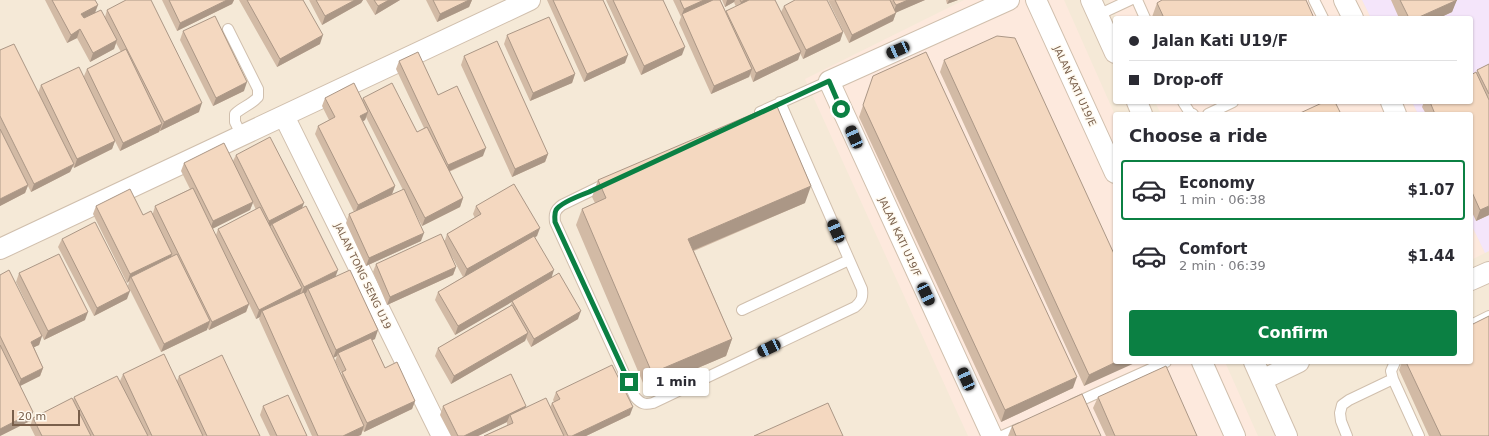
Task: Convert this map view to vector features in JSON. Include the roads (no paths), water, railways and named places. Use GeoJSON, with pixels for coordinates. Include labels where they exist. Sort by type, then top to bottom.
{"type":"FeatureCollection","features":[{"type":"Feature","properties":{"kind":"street"},"geometry":{"type":"LineString","coordinates":[[0,249],[530,0]]}},
{"type":"Feature","properties":{"kind":"street"},"geometry":{"type":"LineString","coordinates":[[829,81],[1008,0]]}},
{"type":"Feature","properties":{"kind":"street","name":"JALAN KATI U19/E"},"geometry":{"type":"LineString","coordinates":[[1036,0],[1113,169]]}},
{"type":"Feature","properties":{"kind":"street"},"geometry":{"type":"LineString","coordinates":[[1344,0],[1351,16]]}},
{"type":"Feature","properties":{"kind":"street"},"geometry":{"type":"LineString","coordinates":[[1095,8],[1113,48]]}},
{"type":"Feature","properties":{"kind":"street","name":"JALAN KATI U19/F"},"geometry":{"type":"LineString","coordinates":[[829,81],[992,436]]}},
{"type":"Feature","properties":{"kind":"street","name":"JALAN TONG SENG U19"},"geometry":{"type":"LineString","coordinates":[[284,116],[435,434]]}},
{"type":"Feature","properties":{"kind":"street"},"geometry":{"type":"LineString","coordinates":[[1203,364],[1235,436]]}},
{"type":"Feature","properties":{"kind":"street"},"geometry":{"type":"LineString","coordinates":[[1255,364],[1287,436]]}},
{"type":"Feature","properties":{"kind":"street"},"geometry":{"type":"LineString","coordinates":[[1262,380],[1295,364]]}},
{"type":"Feature","properties":{"kind":"lane"},"geometry":{"type":"LineString","coordinates":[[1095,8],[1130,0]]}},
{"type":"Feature","properties":{"kind":"lane"},"geometry":{"type":"LineString","coordinates":[[1137,0],[1144,16]]}},
{"type":"Feature","properties":{"kind":"lane"},"geometry":{"type":"LineString","coordinates":[[1314,0],[1322,16]]}},
{"type":"Feature","properties":{"kind":"lane"},"geometry":{"type":"LineString","coordinates":[[228,29],[258,89],[258,97],[253,103],[240,109],[235,114],[235,122],[242,136]]}},
{"type":"Feature","properties":{"kind":"lane"},"geometry":{"type":"LineString","coordinates":[[752,116],[829,81]]}},
{"type":"Feature","properties":{"kind":"lane"},"geometry":{"type":"LineString","coordinates":[[618,178],[562,204],[554,215],[555,222],[635,397],[640,402],[646,404],[653,403],[855,307],[861,302],[863,296],[862,289],[780,102]]}},
{"type":"Feature","properties":{"kind":"lane"},"geometry":{"type":"LineString","coordinates":[[1184,104],[1190,112]]}},
{"type":"Feature","properties":{"kind":"lane"},"geometry":{"type":"LineString","coordinates":[[1212,112],[1229,104]]}},
{"type":"Feature","properties":{"kind":"lane"},"geometry":{"type":"LineString","coordinates":[[742,310],[849,260]]}},
{"type":"Feature","properties":{"kind":"lane"},"geometry":{"type":"LineString","coordinates":[[1473,324],[1489,316]]}},
{"type":"Feature","properties":{"kind":"lane"},"geometry":{"type":"LineString","coordinates":[[1066,407],[1162,364]]}},
{"type":"Feature","properties":{"kind":"lane"},"geometry":{"type":"LineString","coordinates":[[1394,364],[1391,371],[1393,380],[1419,436]]}},
{"type":"Feature","properties":{"kind":"lane"},"geometry":{"type":"LineString","coordinates":[[1347,436],[1341,422],[1340,413],[1342,405],[1349,400],[1393,380]]}},
{"type":"Feature","properties":{"kind":"lane"},"geometry":{"type":"LineString","coordinates":[[1002,436],[1030,423]]}}]}
